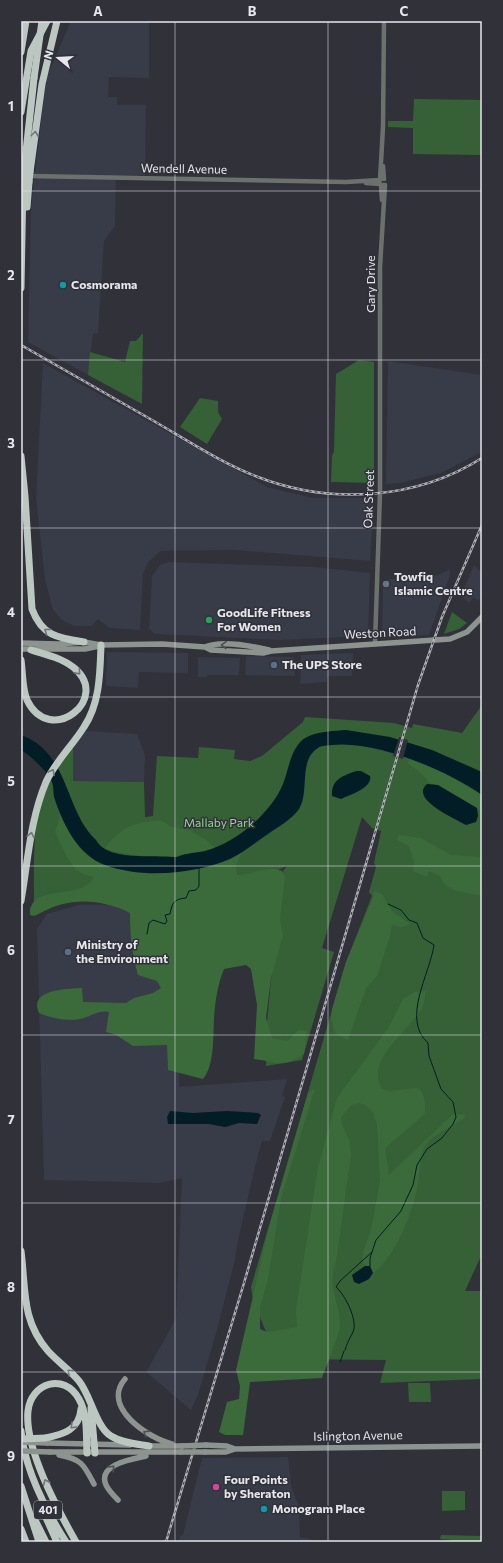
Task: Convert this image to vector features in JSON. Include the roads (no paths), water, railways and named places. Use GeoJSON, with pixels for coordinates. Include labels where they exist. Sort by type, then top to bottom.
{"type":"FeatureCollection","features":[{"type":"Feature","properties":{"kind":"highway"},"geometry":{"type":"LineString","coordinates":[[21,52],[26,21]]}},
{"type":"Feature","properties":{"kind":"highway"},"geometry":{"type":"LineString","coordinates":[[21,288],[25,176],[34,78],[42,21]]}},
{"type":"Feature","properties":{"kind":"highway"},"geometry":{"type":"LineString","coordinates":[[21,112],[31,51],[47,21]]}},
{"type":"Feature","properties":{"kind":"highway"},"geometry":{"type":"LineString","coordinates":[[25,176],[42,84],[57,21]]}},
{"type":"Feature","properties":{"kind":"highway"},"geometry":{"type":"LineString","coordinates":[[21,456],[25,496],[30,598],[32,608],[40,625],[50,634],[65,639],[84,642]]}},
{"type":"Feature","properties":{"kind":"highway"},"geometry":{"type":"LineString","coordinates":[[21,901],[26,857],[40,798],[54,767],[84,727],[95,704],[99,684],[101,645]]}},
{"type":"Feature","properties":{"kind":"highway"},"geometry":{"type":"LineString","coordinates":[[21,660],[24,692],[33,709],[43,716],[59,720],[68,718],[80,709],[86,692],[80,674],[64,662],[31,647]]}},
{"type":"Feature","properties":{"kind":"highway"},"geometry":{"type":"LineString","coordinates":[[21,1250],[24,1299],[35,1332],[50,1353],[80,1381],[102,1427],[107,1434],[119,1440],[149,1446]]}},
{"type":"Feature","properties":{"kind":"highway"},"geometry":{"type":"LineString","coordinates":[[76,1542],[63,1519],[42,1472],[29,1430],[28,1411],[33,1395],[48,1384],[64,1384],[74,1392],[79,1399],[84,1415],[87,1452]]}},
{"type":"Feature","properties":{"kind":"highway"},"geometry":{"type":"LineString","coordinates":[[87,1393],[93,1420],[95,1452]]}},
{"type":"Feature","properties":{"kind":"highway"},"geometry":{"type":"LineString","coordinates":[[21,1439],[47,1440],[64,1434],[77,1424],[81,1410],[79,1399]]}},
{"type":"Feature","properties":{"kind":"highway","name":"401"},"geometry":{"type":"LineString","coordinates":[[21,1431],[32,1477],[55,1525],[66,1542]]}},
{"type":"Feature","properties":{"kind":"highway"},"geometry":{"type":"LineString","coordinates":[[32,1477],[44,1513],[57,1542]]}},
{"type":"Feature","properties":{"kind":"highway"},"geometry":{"type":"LineString","coordinates":[[22,1489],[46,1542]]}},
{"type":"Feature","properties":{"kind":"highway","name":"401"},"geometry":{"type":"LineString","coordinates":[[22,1489],[39,1542]]}},
{"type":"Feature","properties":{"kind":"highway","name":"401"},"geometry":{"type":"LineString","coordinates":[[21,1529],[26,1542]]}},
{"type":"Feature","properties":{"kind":"main road","name":"Weston Road"},"geometry":{"type":"LineString","coordinates":[[21,649],[84,642],[101,645],[162,644],[205,647],[212,644],[243,646],[271,651],[450,639],[467,632],[481,620]]}},
{"type":"Feature","properties":{"kind":"main road","name":"Weston Road"},"geometry":{"type":"LineString","coordinates":[[21,643],[31,647],[85,649],[101,645]]}},
{"type":"Feature","properties":{"kind":"main road"},"geometry":{"type":"LineString","coordinates":[[125,1379],[118,1390],[119,1402],[124,1412],[139,1428],[154,1438],[182,1449]]}},
{"type":"Feature","properties":{"kind":"main road","name":"Islington Avenue"},"geometry":{"type":"LineString","coordinates":[[21,1442],[47,1440],[86,1444],[149,1446],[205,1452],[226,1452],[235,1449],[482,1446]]}},
{"type":"Feature","properties":{"kind":"main road","name":"Islington Avenue"},"geometry":{"type":"LineString","coordinates":[[21,1451],[154,1453],[206,1445],[227,1446],[235,1449]]}},
{"type":"Feature","properties":{"kind":"main road"},"geometry":{"type":"LineString","coordinates":[[50,1452],[80,1461],[94,1484]]}},
{"type":"Feature","properties":{"kind":"main road"},"geometry":{"type":"LineString","coordinates":[[118,1500],[107,1487],[105,1481],[111,1467],[121,1461],[154,1453]]}},
{"type":"Feature","properties":{"kind":"street","name":"Gary Drive"},"geometry":{"type":"LineString","coordinates":[[381,355],[380,263],[383,212],[382,156],[384,21]]}},
{"type":"Feature","properties":{"kind":"street","name":"Wendell Avenue"},"geometry":{"type":"LineString","coordinates":[[25,176],[382,183]]}},
{"type":"Feature","properties":{"kind":"street","name":"Oak Street"},"geometry":{"type":"LineString","coordinates":[[375,644],[380,493],[381,355]]}},
{"type":"Feature","properties":{"kind":"waterway"},"geometry":{"type":"LineString","coordinates":[[147,934],[149,923],[153,920],[165,924],[167,921],[165,915],[170,914],[174,902],[179,899],[186,898],[189,891],[196,890],[199,886],[199,867]]}},
{"type":"Feature","properties":{"kind":"waterway"},"geometry":{"type":"LineString","coordinates":[[370,1266],[370,1258],[376,1240],[401,1211],[413,1185],[417,1165],[427,1149],[442,1138],[453,1124],[456,1117],[453,1102],[441,1089],[429,1056],[428,1043],[420,1033],[417,1022],[419,996],[434,945],[423,938],[417,923],[409,920],[401,910],[388,904]]}},
{"type":"Feature","properties":{"kind":"waterway"},"geometry":{"type":"LineString","coordinates":[[345,1350],[353,1332],[354,1322],[344,1296],[336,1287],[340,1281],[372,1252]]}},
{"type":"Feature","properties":{"kind":"waterway"},"geometry":{"type":"LineString","coordinates":[[340,1362],[344,1351]]}},
{"type":"Feature","properties":{"kind":"railway"},"geometry":{"type":"LineString","coordinates":[[21,345],[217,458],[258,477],[286,486],[314,492],[343,494],[372,494],[401,490],[429,483],[456,472],[482,458]]}},
{"type":"Feature","properties":{"kind":"railway"},"geometry":{"type":"LineString","coordinates":[[166,1542],[244,1283],[418,685],[442,617],[482,525]]}},
{"type":"Feature","properties":{"kind":"place","name":"Cosmorama"},"geometry":{"type":"Point","coordinates":[63,285]}},
{"type":"Feature","properties":{"kind":"place","name":"Towfiq Islamic Centre"},"geometry":{"type":"Point","coordinates":[386,584]}},
{"type":"Feature","properties":{"kind":"place","name":"GoodLife Fitness For Women"},"geometry":{"type":"Point","coordinates":[209,620]}},
{"type":"Feature","properties":{"kind":"place","name":"The UPS Store"},"geometry":{"type":"Point","coordinates":[274,665]}},
{"type":"Feature","properties":{"kind":"place","name":"Ministry of the Environment"},"geometry":{"type":"Point","coordinates":[68,952]}},
{"type":"Feature","properties":{"kind":"place","name":"Four Points by Sheraton"},"geometry":{"type":"Point","coordinates":[216,1487]}},
{"type":"Feature","properties":{"kind":"place","name":"Monogram Place"},"geometry":{"type":"Point","coordinates":[264,1509]}},
{"type":"Feature","properties":{"kind":"park label","name":"Mallaby Park"},"geometry":{"type":"Point","coordinates":[219,823]}}]}
